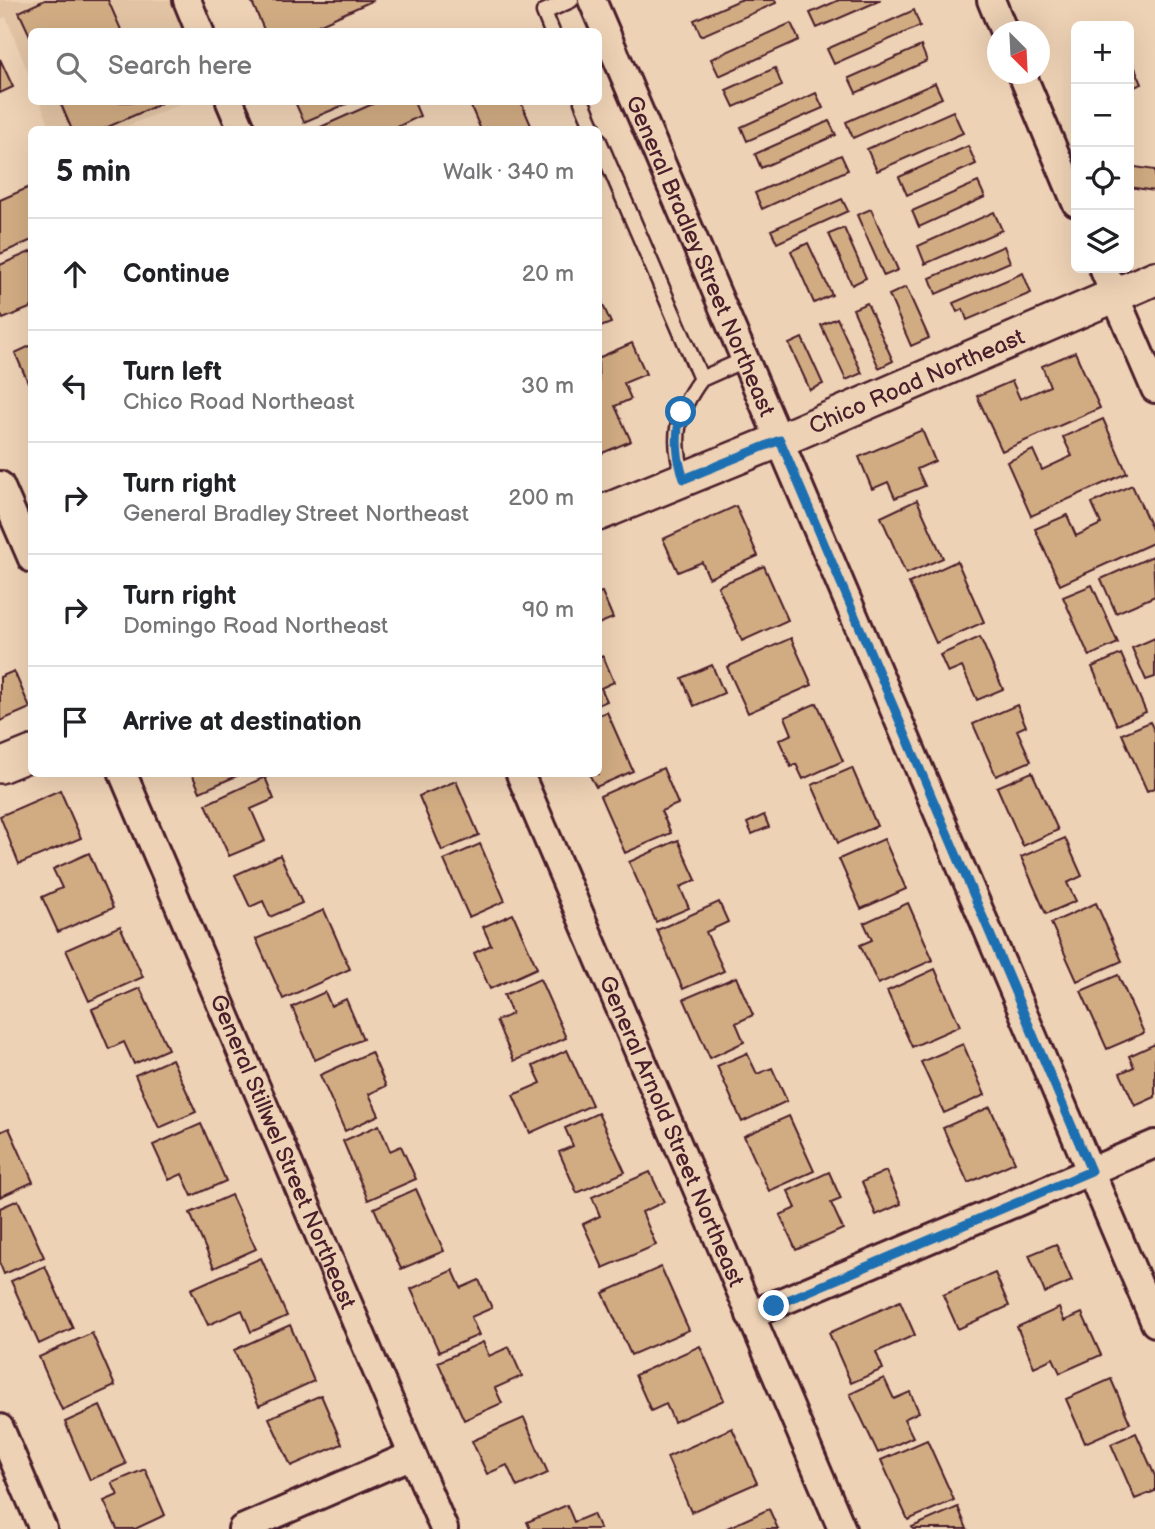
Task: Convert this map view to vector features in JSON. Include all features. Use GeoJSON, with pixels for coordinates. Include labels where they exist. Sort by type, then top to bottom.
{"type":"FeatureCollection","features":[{"type":"Feature","properties":{"kind":"street"},"geometry":{"type":"LineString","coordinates":[[187,0],[198,28]]}},
{"type":"Feature","properties":{"kind":"street","name":"General Bradley Street Northeast"},"geometry":{"type":"LineString","coordinates":[[592,0],[1155,1323]]}},
{"type":"Feature","properties":{"kind":"street"},"geometry":{"type":"LineString","coordinates":[[991,0],[1000,21]]}},
{"type":"Feature","properties":{"kind":"street"},"geometry":{"type":"LineString","coordinates":[[1026,84],[1071,191]]}},
{"type":"Feature","properties":{"kind":"street"},"geometry":{"type":"LineString","coordinates":[[231,105],[240,126]]}},
{"type":"Feature","properties":{"kind":"street","name":"Chico Road Northeast"},"geometry":{"type":"LineString","coordinates":[[602,512],[780,440],[1109,281],[1155,278]]}},
{"type":"Feature","properties":{"kind":"street"},"geometry":{"type":"LineString","coordinates":[[1109,281],[1155,390]]}},
{"type":"Feature","properties":{"kind":"street"},"geometry":{"type":"LineString","coordinates":[[0,485],[28,550]]}},
{"type":"Feature","properties":{"kind":"street"},"geometry":{"type":"LineString","coordinates":[[0,766],[28,755]]}},
{"type":"Feature","properties":{"kind":"street","name":"General Stillwel Street Northeast"},"geometry":{"type":"LineString","coordinates":[[124,777],[444,1529]]}},
{"type":"Feature","properties":{"kind":"street","name":"General Arnold Street Northeast"},"geometry":{"type":"LineString","coordinates":[[521,777],[842,1529]]}},
{"type":"Feature","properties":{"kind":"street"},"geometry":{"type":"LineString","coordinates":[[750,1315],[1155,1144]]}},
{"type":"Feature","properties":{"kind":"street"},"geometry":{"type":"LineString","coordinates":[[0,1428],[43,1529]]}},
{"type":"Feature","properties":{"kind":"street"},"geometry":{"type":"LineString","coordinates":[[242,1529],[412,1455]]}},
{"type":"Feature","properties":{"kind":"lane"},"geometry":{"type":"LineString","coordinates":[[550,28],[544,12],[571,0]]}},
{"type":"Feature","properties":{"kind":"lane"},"geometry":{"type":"LineString","coordinates":[[583,105],[592,126]]}},
{"type":"Feature","properties":{"kind":"lane"},"geometry":{"type":"LineString","coordinates":[[602,148],[701,379]]}},
{"type":"Feature","properties":{"kind":"lane"},"geometry":{"type":"LineString","coordinates":[[684,479],[678,458],[677,427],[681,412],[701,379],[746,359]]}},
{"type":"Feature","properties":{"kind":"shaded area"},"geometry":{"type":"Polygon","coordinates":[[[0,0],[171,0],[184,28],[28,28],[28,72],[6,17],[0,19],[0,0]]]}},
{"type":"Feature","properties":{"kind":"shaded area"},"geometry":{"type":"Polygon","coordinates":[[[41,105],[178,105],[127,126],[50,126],[41,105]]]}},
{"type":"Feature","properties":{"kind":"building"},"geometry":{"type":"Polygon","coordinates":[[[45,0],[108,0],[120,28],[28,28],[28,31],[19,12],[45,0]]]}},
{"type":"Feature","properties":{"kind":"building"},"geometry":{"type":"Polygon","coordinates":[[[251,0],[374,0],[312,28],[263,28],[251,0]]]}},
{"type":"Feature","properties":{"kind":"building"},"geometry":{"type":"Polygon","coordinates":[[[740,0],[775,0],[776,3],[701,36],[694,20],[740,0]]]}},
{"type":"Feature","properties":{"kind":"building"},"geometry":{"type":"Polygon","coordinates":[[[839,0],[881,0],[817,28],[810,13],[839,0]]]}},
{"type":"Feature","properties":{"kind":"building"},"geometry":{"type":"Polygon","coordinates":[[[914,10],[920,26],[834,64],[827,49],[914,10]]]}},
{"type":"Feature","properties":{"kind":"building"},"geometry":{"type":"Polygon","coordinates":[[[791,23],[799,40],[719,76],[711,59],[791,23]]]}},
{"type":"Feature","properties":{"kind":"building"},"geometry":{"type":"Polygon","coordinates":[[[921,46],[927,61],[856,93],[849,78],[921,46]]]}},
{"type":"Feature","properties":{"kind":"building"},"geometry":{"type":"Polygon","coordinates":[[[0,59],[13,87],[0,93],[0,59]]]}},
{"type":"Feature","properties":{"kind":"building"},"geometry":{"type":"Polygon","coordinates":[[[1134,66],[1142,84],[1134,87],[1134,66]]]}},
{"type":"Feature","properties":{"kind":"building"},"geometry":{"type":"Polygon","coordinates":[[[775,68],[782,86],[734,107],[726,90],[775,68]]]}},
{"type":"Feature","properties":{"kind":"building"},"geometry":{"type":"Polygon","coordinates":[[[935,83],[942,98],[853,138],[846,122],[935,83]]]}},
{"type":"Feature","properties":{"kind":"building"},"geometry":{"type":"Polygon","coordinates":[[[816,93],[823,108],[747,141],[741,127],[816,93]]]}},
{"type":"Feature","properties":{"kind":"building"},"geometry":{"type":"Polygon","coordinates":[[[61,105],[158,105],[110,126],[70,126],[61,105]]]}},
{"type":"Feature","properties":{"kind":"building"},"geometry":{"type":"Polygon","coordinates":[[[296,105],[344,105],[304,122],[296,105]]]}},
{"type":"Feature","properties":{"kind":"building"},"geometry":{"type":"Polygon","coordinates":[[[370,105],[415,105],[420,116],[399,126],[323,126],[370,105]]]}},
{"type":"Feature","properties":{"kind":"building"},"geometry":{"type":"Polygon","coordinates":[[[470,105],[522,105],[531,126],[479,126],[470,105]]]}},
{"type":"Feature","properties":{"kind":"building"},"geometry":{"type":"Polygon","coordinates":[[[953,111],[963,133],[877,171],[867,149],[953,111]]]}},
{"type":"Feature","properties":{"kind":"building"},"geometry":{"type":"Polygon","coordinates":[[[829,121],[836,135],[761,168],[755,154],[829,121]]]}},
{"type":"Feature","properties":{"kind":"building"},"geometry":{"type":"Polygon","coordinates":[[[968,146],[976,164],[907,195],[899,177],[968,146]]]}},
{"type":"Feature","properties":{"kind":"building"},"geometry":{"type":"Polygon","coordinates":[[[841,155],[848,170],[762,209],[755,193],[841,155]]]}},
{"type":"Feature","properties":{"kind":"building"},"geometry":{"type":"Polygon","coordinates":[[[1134,167],[1155,170],[1155,191],[1134,188],[1134,167]]]}},
{"type":"Feature","properties":{"kind":"building"},"geometry":{"type":"Polygon","coordinates":[[[978,182],[985,197],[919,227],[912,211],[978,182]]]}},
{"type":"Feature","properties":{"kind":"building"},"geometry":{"type":"Polygon","coordinates":[[[28,188],[28,242],[0,254],[0,200],[28,188]]]}},
{"type":"Feature","properties":{"kind":"building"},"geometry":{"type":"Polygon","coordinates":[[[842,199],[848,211],[777,243],[771,230],[842,199]]]}},
{"type":"Feature","properties":{"kind":"building"},"geometry":{"type":"Polygon","coordinates":[[[871,209],[898,270],[884,276],[857,215],[871,209]]]}},
{"type":"Feature","properties":{"kind":"building"},"geometry":{"type":"Polygon","coordinates":[[[994,212],[1002,230],[925,264],[918,246],[994,212]]]}},
{"type":"Feature","properties":{"kind":"building"},"geometry":{"type":"Polygon","coordinates":[[[844,228],[866,278],[852,285],[829,234],[844,228]]]}},
{"type":"Feature","properties":{"kind":"building"},"geometry":{"type":"Polygon","coordinates":[[[808,243],[832,295],[814,303],[791,251],[808,243]]]}},
{"type":"Feature","properties":{"kind":"building"},"geometry":{"type":"Polygon","coordinates":[[[1004,246],[1010,262],[936,294],[930,278],[1004,246]]]}},
{"type":"Feature","properties":{"kind":"building"},"geometry":{"type":"Polygon","coordinates":[[[28,253],[28,309],[3,319],[0,313],[0,265],[28,253]]]}},
{"type":"Feature","properties":{"kind":"building"},"geometry":{"type":"Polygon","coordinates":[[[1023,273],[1031,293],[967,320],[963,309],[957,312],[953,303],[1023,273]]]}},
{"type":"Feature","properties":{"kind":"building"},"geometry":{"type":"Polygon","coordinates":[[[906,287],[929,338],[911,346],[889,295],[906,287]]]}},
{"type":"Feature","properties":{"kind":"building"},"geometry":{"type":"Polygon","coordinates":[[[602,303],[611,323],[602,326],[602,303]]]}},
{"type":"Feature","properties":{"kind":"building"},"geometry":{"type":"Polygon","coordinates":[[[867,303],[893,361],[879,368],[853,309],[867,303]]]}},
{"type":"Feature","properties":{"kind":"building"},"geometry":{"type":"Polygon","coordinates":[[[837,318],[862,373],[846,380],[821,325],[837,318]]]}},
{"type":"Feature","properties":{"kind":"building"},"geometry":{"type":"Polygon","coordinates":[[[802,338],[823,384],[810,390],[789,344],[802,338]]]}},
{"type":"Feature","properties":{"kind":"building"},"geometry":{"type":"Polygon","coordinates":[[[632,343],[646,374],[624,383],[631,399],[615,406],[631,441],[602,453],[602,356],[632,343]]]}},
{"type":"Feature","properties":{"kind":"building"},"geometry":{"type":"Polygon","coordinates":[[[28,347],[28,382],[15,353],[28,347]]]}},
{"type":"Feature","properties":{"kind":"building"},"geometry":{"type":"Polygon","coordinates":[[[1075,352],[1100,408],[1002,451],[977,396],[1012,381],[1020,399],[1050,386],[1042,366],[1075,352]]]}},
{"type":"Feature","properties":{"kind":"building"},"geometry":{"type":"Polygon","coordinates":[[[1103,419],[1127,473],[1031,516],[1007,462],[1033,450],[1042,470],[1072,456],[1063,437],[1103,419]]]}},
{"type":"Feature","properties":{"kind":"building"},"geometry":{"type":"Polygon","coordinates":[[[922,430],[935,461],[917,469],[925,486],[895,498],[888,482],[872,489],[859,457],[922,430]]]}},
{"type":"Feature","properties":{"kind":"building"},"geometry":{"type":"Polygon","coordinates":[[[1132,485],[1155,536],[1155,542],[1060,585],[1035,529],[1067,515],[1076,536],[1101,524],[1092,503],[1132,485]]]}},
{"type":"Feature","properties":{"kind":"building"},"geometry":{"type":"Polygon","coordinates":[[[917,500],[943,558],[906,574],[881,517],[917,500]]]}},
{"type":"Feature","properties":{"kind":"building"},"geometry":{"type":"Polygon","coordinates":[[[736,506],[758,556],[709,578],[702,562],[678,572],[663,539],[736,506]]]}},
{"type":"Feature","properties":{"kind":"building"},"geometry":{"type":"Polygon","coordinates":[[[1153,556],[1155,596],[1116,613],[1101,579],[1153,556]]]}},
{"type":"Feature","properties":{"kind":"building"},"geometry":{"type":"Polygon","coordinates":[[[957,561],[984,622],[936,643],[909,583],[957,561]]]}},
{"type":"Feature","properties":{"kind":"building"},"geometry":{"type":"Polygon","coordinates":[[[764,566],[788,620],[742,641],[718,586],[764,566]]]}},
{"type":"Feature","properties":{"kind":"building"},"geometry":{"type":"Polygon","coordinates":[[[1092,585],[1118,643],[1089,656],[1063,597],[1092,585]]]}},
{"type":"Feature","properties":{"kind":"building"},"geometry":{"type":"Polygon","coordinates":[[[602,592],[613,618],[602,622],[602,592]]]}},
{"type":"Feature","properties":{"kind":"building"},"geometry":{"type":"Polygon","coordinates":[[[980,637],[1003,689],[977,700],[962,667],[948,673],[940,655],[980,637]]]}},
{"type":"Feature","properties":{"kind":"building"},"geometry":{"type":"Polygon","coordinates":[[[791,638],[812,685],[748,713],[727,667],[791,638]]]}},
{"type":"Feature","properties":{"kind":"building"},"geometry":{"type":"Polygon","coordinates":[[[1155,638],[1155,677],[1146,680],[1132,648],[1155,638]]]}},
{"type":"Feature","properties":{"kind":"building"},"geometry":{"type":"Polygon","coordinates":[[[1121,654],[1146,712],[1117,725],[1092,667],[1121,654]]]}},
{"type":"Feature","properties":{"kind":"building"},"geometry":{"type":"Polygon","coordinates":[[[602,656],[614,682],[602,688],[602,656]]]}},
{"type":"Feature","properties":{"kind":"building"},"geometry":{"type":"Polygon","coordinates":[[[712,665],[724,693],[694,706],[682,678],[712,665]]]}},
{"type":"Feature","properties":{"kind":"building"},"geometry":{"type":"Polygon","coordinates":[[[14,671],[28,709],[0,721],[0,677],[14,671]]]}},
{"type":"Feature","properties":{"kind":"building"},"geometry":{"type":"Polygon","coordinates":[[[602,690],[607,701],[602,703],[602,690]]]}},
{"type":"Feature","properties":{"kind":"building"},"geometry":{"type":"Polygon","coordinates":[[[817,703],[843,761],[803,779],[796,764],[791,767],[779,740],[792,734],[785,717],[817,703]]]}},
{"type":"Feature","properties":{"kind":"building"},"geometry":{"type":"Polygon","coordinates":[[[1017,705],[1026,726],[1017,730],[1031,761],[996,776],[973,724],[1017,705]]]}},
{"type":"Feature","properties":{"kind":"building"},"geometry":{"type":"Polygon","coordinates":[[[607,712],[633,771],[596,787],[591,777],[602,777],[602,714],[607,712]]]}},
{"type":"Feature","properties":{"kind":"building"},"geometry":{"type":"Polygon","coordinates":[[[1150,722],[1155,732],[1155,788],[1147,791],[1122,734],[1150,722]]]}},
{"type":"Feature","properties":{"kind":"building"},"geometry":{"type":"Polygon","coordinates":[[[663,768],[678,804],[661,811],[671,833],[625,853],[600,796],[663,768]]]}},
{"type":"Feature","properties":{"kind":"building"},"geometry":{"type":"Polygon","coordinates":[[[852,768],[877,826],[838,843],[812,785],[852,768]]]}},
{"type":"Feature","properties":{"kind":"building"},"geometry":{"type":"Polygon","coordinates":[[[1032,772],[1058,830],[1023,846],[997,787],[1032,772]]]}},
{"type":"Feature","properties":{"kind":"building"},"geometry":{"type":"Polygon","coordinates":[[[193,777],[234,777],[200,792],[193,777]]]}},
{"type":"Feature","properties":{"kind":"building"},"geometry":{"type":"Polygon","coordinates":[[[265,777],[274,799],[251,809],[265,841],[229,856],[206,804],[265,777]]]}},
{"type":"Feature","properties":{"kind":"building"},"geometry":{"type":"Polygon","coordinates":[[[456,781],[479,835],[442,851],[419,796],[456,781]]]}},
{"type":"Feature","properties":{"kind":"building"},"geometry":{"type":"Polygon","coordinates":[[[60,790],[81,838],[19,864],[0,816],[60,790]]]}},
{"type":"Feature","properties":{"kind":"building"},"geometry":{"type":"Polygon","coordinates":[[[764,815],[769,827],[752,834],[747,823],[764,815]]]}},
{"type":"Feature","properties":{"kind":"building"},"geometry":{"type":"Polygon","coordinates":[[[1065,838],[1082,876],[1067,883],[1076,901],[1046,914],[1021,857],[1065,838]]]}},
{"type":"Feature","properties":{"kind":"building"},"geometry":{"type":"Polygon","coordinates":[[[884,839],[906,889],[861,909],[839,859],[884,839]]]}},
{"type":"Feature","properties":{"kind":"building"},"geometry":{"type":"Polygon","coordinates":[[[678,840],[696,880],[680,887],[689,908],[656,922],[629,862],[678,840]]]}},
{"type":"Feature","properties":{"kind":"building"},"geometry":{"type":"Polygon","coordinates":[[[480,844],[505,901],[469,917],[444,860],[480,844]]]}},
{"type":"Feature","properties":{"kind":"building"},"geometry":{"type":"Polygon","coordinates":[[[89,853],[113,908],[58,932],[42,897],[62,888],[53,869],[89,853]]]}},
{"type":"Feature","properties":{"kind":"building"},"geometry":{"type":"Polygon","coordinates":[[[280,855],[302,903],[270,917],[263,901],[250,907],[235,875],[280,855]]]}},
{"type":"Feature","properties":{"kind":"building"},"geometry":{"type":"Polygon","coordinates":[[[719,902],[728,922],[706,932],[724,971],[683,989],[657,930],[719,902]]]}},
{"type":"Feature","properties":{"kind":"building"},"geometry":{"type":"Polygon","coordinates":[[[908,903],[933,960],[878,984],[860,945],[872,940],[864,923],[908,903]]]}},
{"type":"Feature","properties":{"kind":"building"},"geometry":{"type":"Polygon","coordinates":[[[1096,903],[1122,961],[1077,981],[1051,923],[1096,903]]]}},
{"type":"Feature","properties":{"kind":"building"},"geometry":{"type":"Polygon","coordinates":[[[324,910],[350,969],[283,999],[256,939],[324,910]]]}},
{"type":"Feature","properties":{"kind":"building"},"geometry":{"type":"Polygon","coordinates":[[[513,914],[537,968],[490,989],[474,953],[491,945],[483,927],[513,914]]]}},
{"type":"Feature","properties":{"kind":"building"},"geometry":{"type":"Polygon","coordinates":[[[120,926],[143,977],[89,1001],[66,950],[120,926]]]}},
{"type":"Feature","properties":{"kind":"building"},"geometry":{"type":"Polygon","coordinates":[[[935,969],[960,1026],[912,1047],[887,991],[935,969]]]}},
{"type":"Feature","properties":{"kind":"building"},"geometry":{"type":"Polygon","coordinates":[[[1118,975],[1144,1033],[1107,1049],[1081,991],[1118,975]]]}},
{"type":"Feature","properties":{"kind":"building"},"geometry":{"type":"Polygon","coordinates":[[[736,977],[753,1015],[736,1023],[744,1042],[710,1058],[684,999],[736,977]]]}},
{"type":"Feature","properties":{"kind":"building"},"geometry":{"type":"Polygon","coordinates":[[[540,979],[566,1038],[514,1061],[496,1021],[512,1014],[504,995],[540,979]]]}},
{"type":"Feature","properties":{"kind":"building"},"geometry":{"type":"Polygon","coordinates":[[[140,988],[168,1049],[134,1064],[124,1042],[109,1049],[92,1009],[140,988]]]}},
{"type":"Feature","properties":{"kind":"building"},"geometry":{"type":"Polygon","coordinates":[[[325,992],[331,1006],[346,999],[363,1039],[315,1060],[292,1007],[325,992]]]}},
{"type":"Feature","properties":{"kind":"building"},"geometry":{"type":"Polygon","coordinates":[[[963,1044],[985,1095],[944,1113],[921,1062],[963,1044]]]}},
{"type":"Feature","properties":{"kind":"building"},"geometry":{"type":"Polygon","coordinates":[[[1155,1044],[1155,1097],[1135,1106],[1120,1073],[1134,1067],[1129,1056],[1155,1044]]]}},
{"type":"Feature","properties":{"kind":"building"},"geometry":{"type":"Polygon","coordinates":[[[567,1050],[592,1105],[530,1133],[513,1095],[541,1083],[533,1066],[567,1050]]]}},
{"type":"Feature","properties":{"kind":"building"},"geometry":{"type":"Polygon","coordinates":[[[371,1052],[386,1086],[369,1094],[379,1115],[345,1131],[320,1075],[371,1052]]]}},
{"type":"Feature","properties":{"kind":"building"},"geometry":{"type":"Polygon","coordinates":[[[747,1053],[757,1074],[772,1068],[787,1101],[742,1122],[717,1066],[747,1053]]]}},
{"type":"Feature","properties":{"kind":"building"},"geometry":{"type":"Polygon","coordinates":[[[172,1059],[196,1112],[159,1128],[135,1075],[172,1059]]]}},
{"type":"Feature","properties":{"kind":"building"},"geometry":{"type":"Polygon","coordinates":[[[990,1107],[1015,1162],[968,1183],[943,1128],[990,1107]]]}},
{"type":"Feature","properties":{"kind":"building"},"geometry":{"type":"Polygon","coordinates":[[[598,1113],[625,1172],[577,1193],[559,1152],[573,1146],[565,1128],[598,1113]]]}},
{"type":"Feature","properties":{"kind":"building"},"geometry":{"type":"Polygon","coordinates":[[[789,1116],[814,1171],[769,1191],[744,1136],[789,1116]]]}},
{"type":"Feature","properties":{"kind":"building"},"geometry":{"type":"Polygon","coordinates":[[[201,1124],[226,1181],[192,1196],[182,1174],[169,1180],[153,1145],[201,1124]]]}},
{"type":"Feature","properties":{"kind":"building"},"geometry":{"type":"Polygon","coordinates":[[[379,1125],[390,1151],[401,1146],[416,1179],[368,1200],[343,1141],[379,1125]]]}},
{"type":"Feature","properties":{"kind":"building"},"geometry":{"type":"Polygon","coordinates":[[[9,1128],[33,1182],[0,1197],[0,1132],[9,1128]]]}},
{"type":"Feature","properties":{"kind":"building"},"geometry":{"type":"Polygon","coordinates":[[[886,1171],[901,1204],[876,1215],[862,1182],[886,1171]]]}},
{"type":"Feature","properties":{"kind":"building"},"geometry":{"type":"Polygon","coordinates":[[[650,1172],[664,1202],[642,1212],[656,1245],[603,1268],[583,1224],[600,1216],[592,1197],[650,1172]]]}},
{"type":"Feature","properties":{"kind":"building"},"geometry":{"type":"Polygon","coordinates":[[[829,1172],[841,1199],[831,1203],[843,1229],[796,1250],[780,1215],[796,1208],[788,1191],[829,1172]]]}},
{"type":"Feature","properties":{"kind":"building"},"geometry":{"type":"Polygon","coordinates":[[[416,1189],[444,1251],[401,1269],[374,1208],[416,1189]]]}},
{"type":"Feature","properties":{"kind":"building"},"geometry":{"type":"Polygon","coordinates":[[[231,1195],[256,1249],[214,1268],[190,1213],[231,1195]]]}},
{"type":"Feature","properties":{"kind":"building"},"geometry":{"type":"Polygon","coordinates":[[[18,1200],[44,1257],[4,1274],[0,1264],[0,1208],[18,1200]]]}},
{"type":"Feature","properties":{"kind":"building"},"geometry":{"type":"Polygon","coordinates":[[[1056,1244],[1072,1281],[1045,1293],[1029,1255],[1056,1244]]]}},
{"type":"Feature","properties":{"kind":"building"},"geometry":{"type":"Polygon","coordinates":[[[261,1258],[287,1316],[251,1332],[242,1310],[208,1325],[191,1289],[261,1258]]]}},
{"type":"Feature","properties":{"kind":"building"},"geometry":{"type":"Polygon","coordinates":[[[45,1266],[73,1328],[39,1344],[11,1281],[45,1266]]]}},
{"type":"Feature","properties":{"kind":"building"},"geometry":{"type":"Polygon","coordinates":[[[661,1267],[689,1330],[631,1355],[603,1293],[661,1267]]]}},
{"type":"Feature","properties":{"kind":"building"},"geometry":{"type":"Polygon","coordinates":[[[453,1270],[461,1288],[479,1280],[492,1308],[471,1317],[479,1335],[439,1352],[411,1289],[453,1270]]]}},
{"type":"Feature","properties":{"kind":"building"},"geometry":{"type":"Polygon","coordinates":[[[995,1273],[1009,1306],[958,1329],[943,1295],[995,1273]]]}},
{"type":"Feature","properties":{"kind":"building"},"geometry":{"type":"Polygon","coordinates":[[[900,1301],[915,1335],[876,1352],[883,1369],[851,1383],[829,1333],[900,1301]]]}},
{"type":"Feature","properties":{"kind":"building"},"geometry":{"type":"Polygon","coordinates":[[[1059,1308],[1064,1321],[1082,1313],[1101,1355],[1060,1373],[1053,1358],[1034,1367],[1017,1327],[1059,1308]]]}},
{"type":"Feature","properties":{"kind":"building"},"geometry":{"type":"Polygon","coordinates":[[[290,1325],[314,1381],[259,1406],[234,1350],[290,1325]]]}},
{"type":"Feature","properties":{"kind":"building"},"geometry":{"type":"Polygon","coordinates":[[[92,1333],[115,1386],[62,1410],[39,1357],[92,1333]]]}},
{"type":"Feature","properties":{"kind":"building"},"geometry":{"type":"Polygon","coordinates":[[[483,1342],[489,1356],[509,1347],[522,1376],[495,1388],[502,1403],[464,1420],[438,1362],[483,1342]]]}},
{"type":"Feature","properties":{"kind":"building"},"geometry":{"type":"Polygon","coordinates":[[[700,1346],[724,1400],[674,1422],[666,1404],[651,1411],[635,1375],[700,1346]]]}},
{"type":"Feature","properties":{"kind":"building"},"geometry":{"type":"Polygon","coordinates":[[[884,1378],[894,1399],[910,1392],[919,1412],[904,1419],[913,1437],[878,1453],[850,1394],[884,1378]]]}},
{"type":"Feature","properties":{"kind":"building"},"geometry":{"type":"Polygon","coordinates":[[[1111,1379],[1130,1423],[1085,1443],[1066,1399],[1111,1379]]]}},
{"type":"Feature","properties":{"kind":"building"},"geometry":{"type":"Polygon","coordinates":[[[321,1395],[342,1444],[291,1466],[269,1418],[321,1395]]]}},
{"type":"Feature","properties":{"kind":"building"},"geometry":{"type":"Polygon","coordinates":[[[100,1406],[126,1464],[90,1480],[65,1422],[100,1406]]]}},
{"type":"Feature","properties":{"kind":"building"},"geometry":{"type":"Polygon","coordinates":[[[524,1418],[548,1473],[517,1487],[507,1465],[487,1474],[472,1441],[524,1418]]]}},
{"type":"Feature","properties":{"kind":"building"},"geometry":{"type":"Polygon","coordinates":[[[732,1428],[757,1483],[691,1512],[667,1457],[732,1428]]]}},
{"type":"Feature","properties":{"kind":"building"},"geometry":{"type":"Polygon","coordinates":[[[1136,1433],[1155,1476],[1155,1491],[1135,1499],[1111,1444],[1136,1433]]]}},
{"type":"Feature","properties":{"kind":"building"},"geometry":{"type":"Polygon","coordinates":[[[927,1440],[954,1500],[908,1520],[881,1460],[927,1440]]]}},
{"type":"Feature","properties":{"kind":"building"},"geometry":{"type":"Polygon","coordinates":[[[145,1469],[165,1515],[135,1529],[117,1529],[104,1501],[118,1495],[112,1483],[145,1469]]]}},
{"type":"Feature","properties":{"kind":"building"},"geometry":{"type":"Polygon","coordinates":[[[567,1505],[574,1522],[593,1514],[600,1529],[530,1529],[527,1522],[567,1505]]]}},
{"type":"Feature","properties":{"kind":"building"},"geometry":{"type":"Polygon","coordinates":[[[958,1507],[967,1529],[912,1527],[958,1507]]]}},
{"type":"Feature","properties":{"kind":"building"},"geometry":{"type":"Polygon","coordinates":[[[769,1509],[778,1529],[725,1529],[769,1509]]]}},
{"type":"Feature","properties":{"kind":"route"},"geometry":{"type":"LineString","coordinates":[[681,412],[676,444],[684,479],[780,440],[1091,1171],[774,1306]]}}]}
